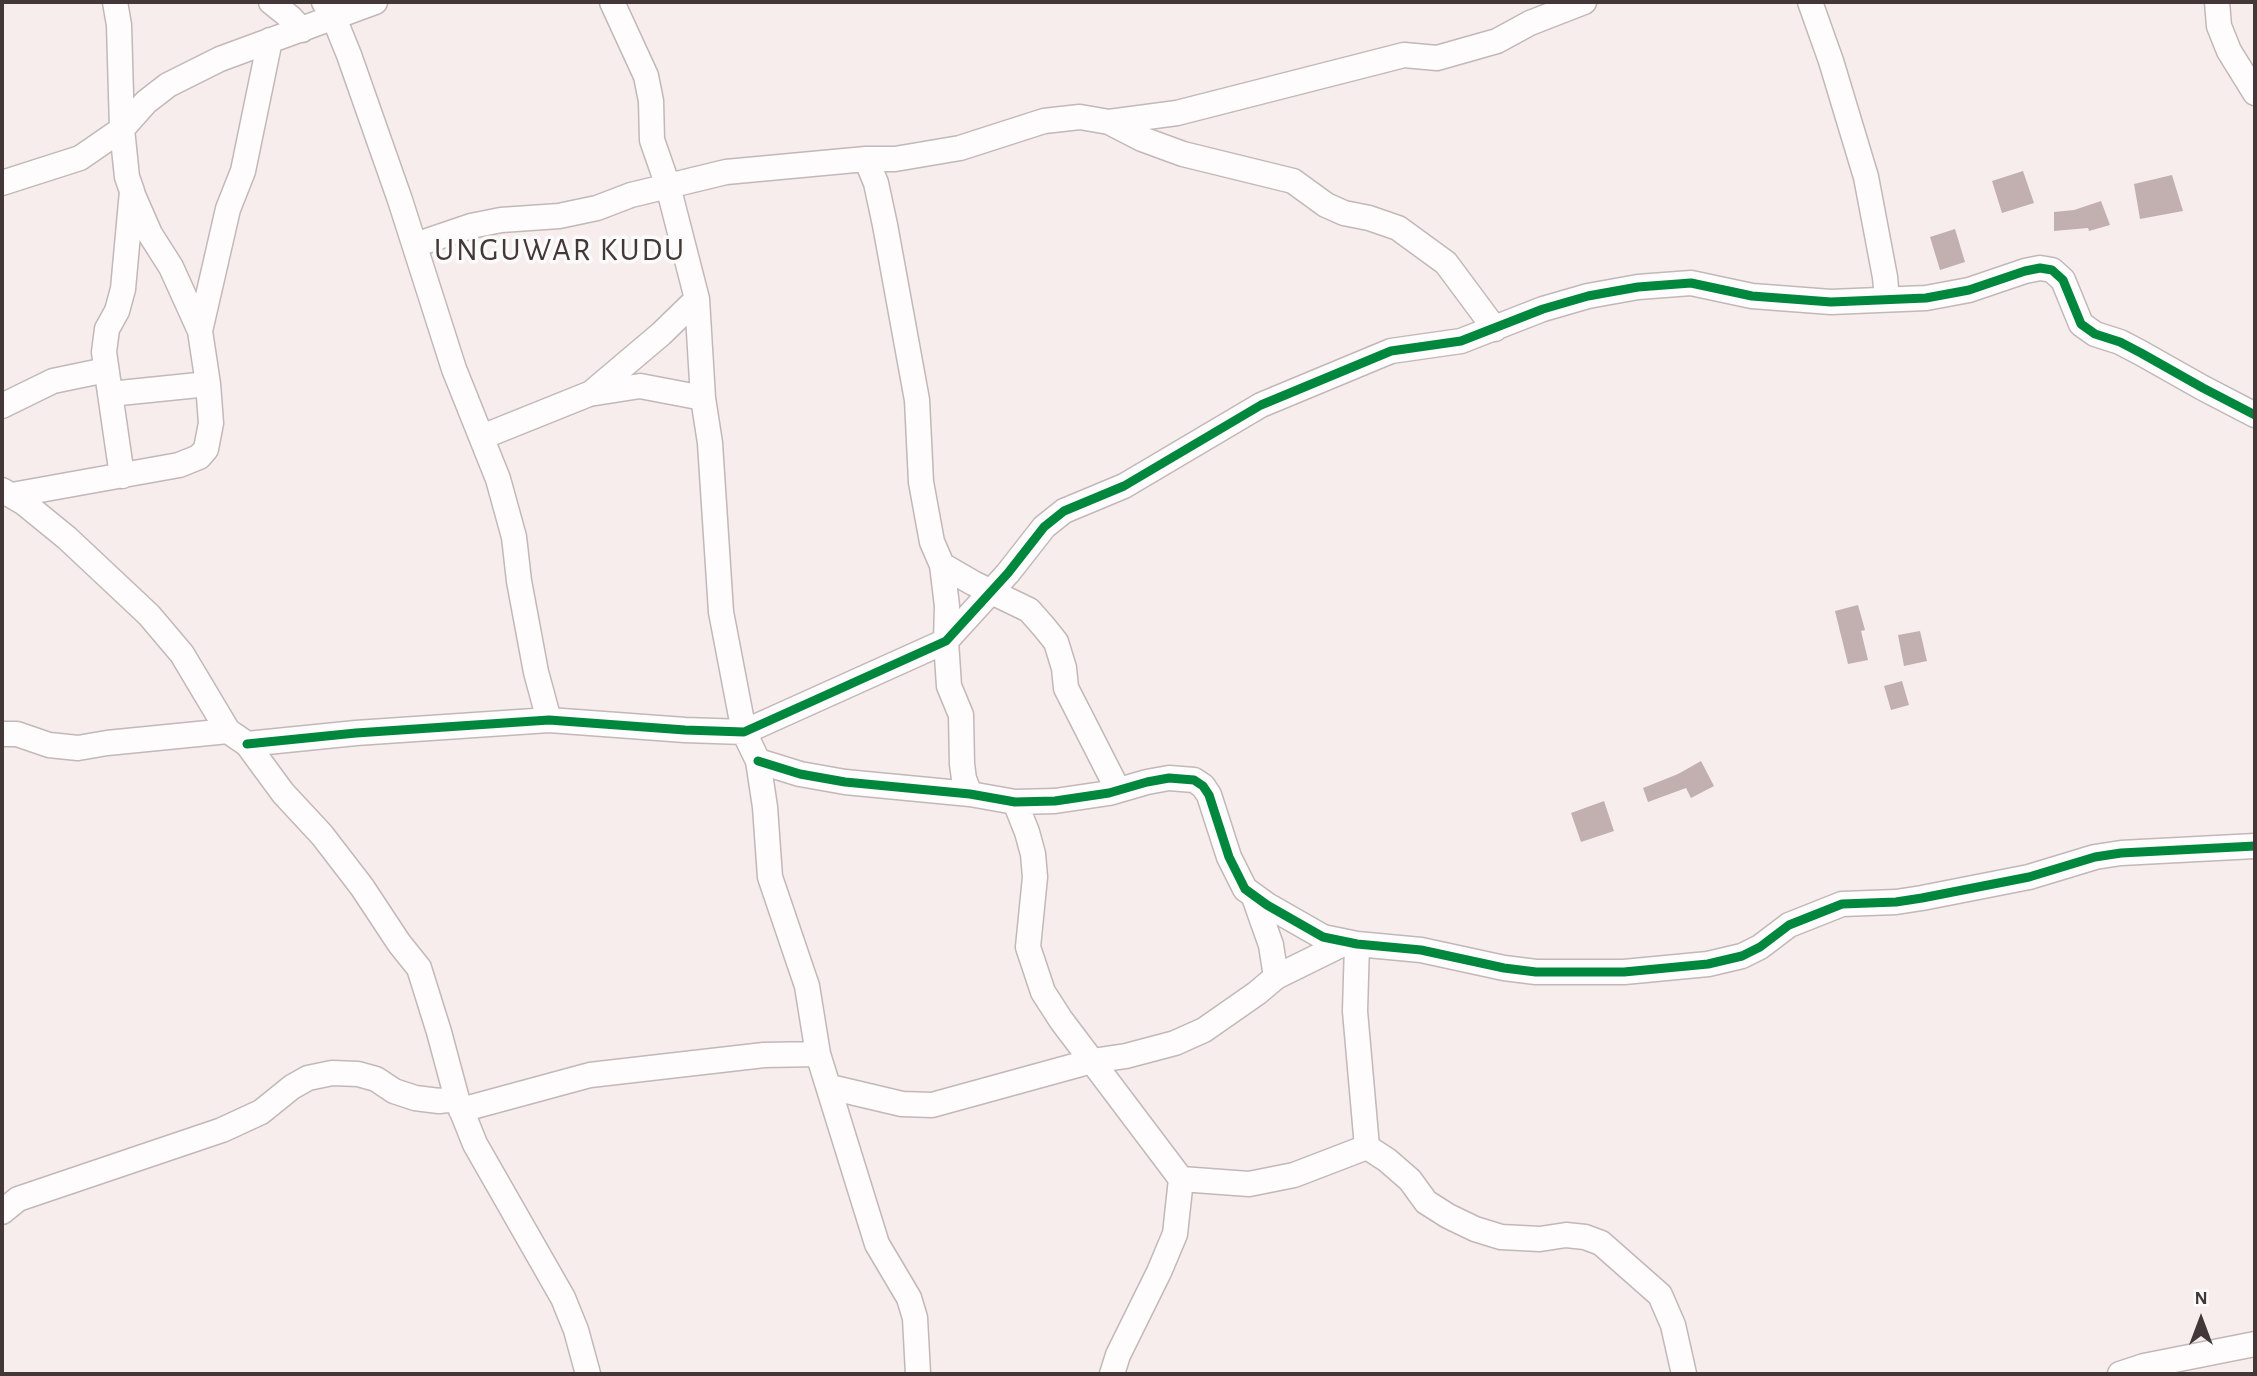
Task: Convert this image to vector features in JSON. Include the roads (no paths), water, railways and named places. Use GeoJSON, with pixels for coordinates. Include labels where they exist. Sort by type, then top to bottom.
{"type":"FeatureCollection","features":[{"type":"Feature","properties":{"kind":"street"},"geometry":{"type":"LineString","coordinates":[[115,2],[119,25],[122,129],[129,184],[123,289],[117,311],[107,329],[104,352],[122,476]]}},
{"type":"Feature","properties":{"kind":"street"},"geometry":{"type":"LineString","coordinates":[[271,2],[292,18],[302,30]]}},
{"type":"Feature","properties":{"kind":"street"},"geometry":{"type":"LineString","coordinates":[[2,183],[80,158],[122,129],[146,102],[168,85],[220,59],[302,30],[329,10],[375,2]]}},
{"type":"Feature","properties":{"kind":"street"},"geometry":{"type":"LineString","coordinates":[[611,2],[646,76],[651,101],[652,140],[668,186],[698,299],[703,398],[710,443],[721,612],[744,732],[758,761],[771,877],[807,986],[818,1054],[877,1244],[909,1297],[915,1318],[918,1374]]}},
{"type":"Feature","properties":{"kind":"street"},"geometry":{"type":"LineString","coordinates":[[415,245],[471,226],[501,220],[559,216],[597,208],[631,195],[726,172],[866,159],[895,159],[960,148],[1044,121],[1080,117],[1109,122],[1177,113],[1404,55],[1437,58],[1497,41],[1530,23],[1584,2]]}},
{"type":"Feature","properties":{"kind":"street"},"geometry":{"type":"LineString","coordinates":[[1810,2],[1866,177],[1887,299]]}},
{"type":"Feature","properties":{"kind":"street"},"geometry":{"type":"LineString","coordinates":[[2217,2],[2219,26],[2229,51],[2255,93]]}},
{"type":"Feature","properties":{"kind":"street"},"geometry":{"type":"LineString","coordinates":[[329,10],[349,55],[415,245],[454,369],[498,479],[514,537],[519,582],[536,672],[549,720]]}},
{"type":"Feature","properties":{"kind":"street"},"geometry":{"type":"LineString","coordinates":[[200,331],[228,209],[243,171],[270,40]]}},
{"type":"Feature","properties":{"kind":"street"},"geometry":{"type":"LineString","coordinates":[[1109,122],[1142,139],[1183,154],[1293,181],[1326,205],[1344,213],[1398,228],[1446,263],[1495,329]]}},
{"type":"Feature","properties":{"kind":"street"},"geometry":{"type":"LineString","coordinates":[[7,492],[179,465],[199,457],[206,449],[211,423],[200,331],[171,267],[150,234],[129,184],[115,167],[80,158]]}},
{"type":"Feature","properties":{"kind":"street"},"geometry":{"type":"LineString","coordinates":[[866,159],[876,183],[885,225],[917,400],[921,482],[932,542],[942,565],[947,606],[949,686],[961,715],[962,764],[964,779],[971,794]]}},
{"type":"Feature","properties":{"kind":"street"},"geometry":{"type":"LineString","coordinates":[[2,734],[17,734],[48,745],[78,748],[107,743],[356,733],[549,720],[672,730],[744,732],[946,641],[1028,550],[1044,527],[1063,511],[1124,486],[1261,405],[1349,366],[1391,351],[1461,341],[1543,309],[1588,296],[1651,286],[1691,283],[1752,296],[1831,302],[1926,298],[1969,290],[2025,271],[2040,268],[2052,270],[2063,281],[2081,324],[2095,334],[2120,342],[2255,415]]}},
{"type":"Feature","properties":{"kind":"street"},"geometry":{"type":"LineString","coordinates":[[589,394],[662,334],[698,299]]}},
{"type":"Feature","properties":{"kind":"street"},"geometry":{"type":"LineString","coordinates":[[2,406],[53,381],[106,370]]}},
{"type":"Feature","properties":{"kind":"street"},"geometry":{"type":"LineString","coordinates":[[110,394],[208,384]]}},
{"type":"Feature","properties":{"kind":"street"},"geometry":{"type":"LineString","coordinates":[[482,437],[589,394],[640,386],[703,398]]}},
{"type":"Feature","properties":{"kind":"street"},"geometry":{"type":"LineString","coordinates":[[7,492],[24,502],[67,538],[149,615],[182,654],[238,737],[283,793],[322,835],[362,887],[419,968],[459,1105],[475,1144],[563,1297],[576,1329],[587,1374]]}},
{"type":"Feature","properties":{"kind":"street"},"geometry":{"type":"LineString","coordinates":[[942,565],[1029,610],[1056,642],[1066,688],[1118,790]]}},
{"type":"Feature","properties":{"kind":"street"},"geometry":{"type":"LineString","coordinates":[[758,761],[800,774],[845,782],[971,794],[1015,802],[1055,801],[1169,778],[1185,778],[1203,786],[1209,795],[1229,858],[1245,890],[1323,937],[1352,943],[1421,950],[1536,972],[1624,972],[1674,968],[1742,956],[1760,947],[1789,925],[1842,904],[1922,898],[2029,877],[2095,857],[2121,853],[2255,846]]}},
{"type":"Feature","properties":{"kind":"street"},"geometry":{"type":"LineString","coordinates":[[1015,802],[1027,832],[1035,877],[1028,947],[1044,992],[1060,1020],[1181,1179],[1175,1234],[1118,1354],[1112,1374]]}},
{"type":"Feature","properties":{"kind":"street"},"geometry":{"type":"LineString","coordinates":[[1254,897],[1271,945],[1276,977]]}},
{"type":"Feature","properties":{"kind":"street"},"geometry":{"type":"LineString","coordinates":[[830,1087],[902,1104],[932,1105],[1092,1060],[1126,1056],[1175,1043],[1204,1030],[1276,977],[1352,943]]}},
{"type":"Feature","properties":{"kind":"street"},"geometry":{"type":"LineString","coordinates":[[1352,943],[1367,1147]]}},
{"type":"Feature","properties":{"kind":"street"},"geometry":{"type":"LineString","coordinates":[[2,1212],[18,1199],[124,1165],[242,1121],[261,1112],[308,1078],[332,1073],[358,1074],[376,1079],[394,1091],[415,1098],[459,1105],[590,1075],[764,1055],[818,1054]]}},
{"type":"Feature","properties":{"kind":"street"},"geometry":{"type":"LineString","coordinates":[[1181,1179],[1215,1184],[1249,1184],[1294,1175],[1367,1147]]}},
{"type":"Feature","properties":{"kind":"street"},"geometry":{"type":"LineString","coordinates":[[1367,1147],[1410,1180],[1426,1202],[1475,1229],[1501,1237],[1539,1239],[1566,1235],[1586,1237],[1601,1243],[1660,1295],[1673,1325],[1684,1374]]}},
{"type":"Feature","properties":{"kind":"street"},"geometry":{"type":"LineString","coordinates":[[2120,1374],[2144,1366],[2255,1344]]}},
{"type":"Feature","properties":{"kind":"district","name":"UNGUWAR KUDU"},"geometry":{"type":"Point","coordinates":[560,250]}}]}
